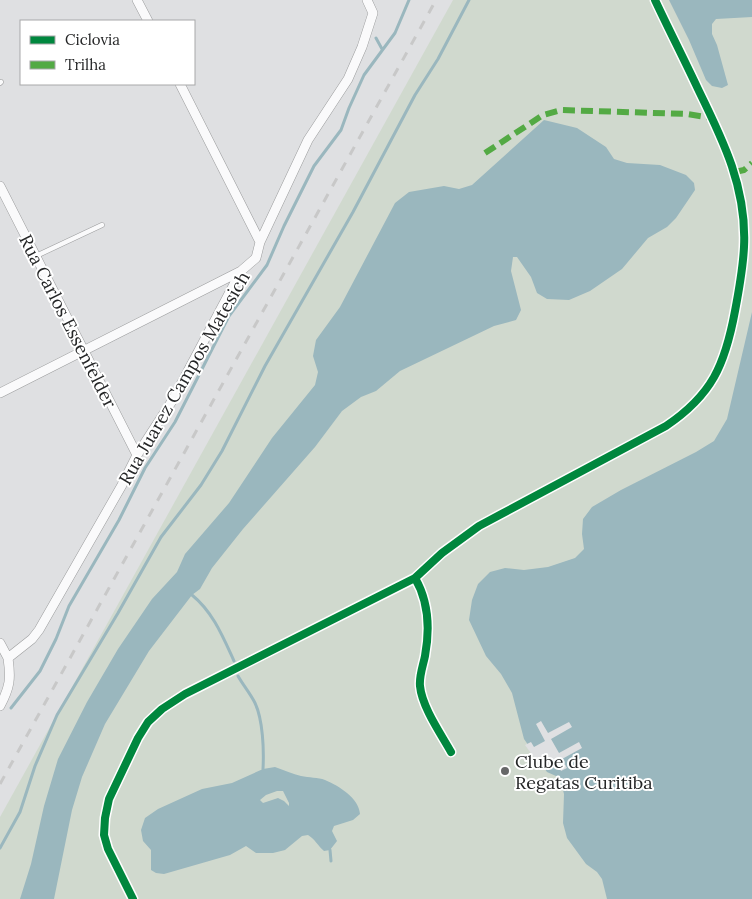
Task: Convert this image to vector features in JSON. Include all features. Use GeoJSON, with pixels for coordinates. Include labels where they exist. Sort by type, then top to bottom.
{"type":"FeatureCollection","features":[{"type":"Feature","properties":{"kind":"street"},"geometry":{"type":"LineString","coordinates":[[137,0],[147,20]]}},
{"type":"Feature","properties":{"kind":"street","name":"Rua Juarez Campos Matesich"},"geometry":{"type":"LineString","coordinates":[[8,658],[28,643],[39,630],[122,485],[137,455],[172,401],[241,272],[256,258],[260,242],[308,140],[348,79],[362,47],[373,13],[367,0]]}},
{"type":"Feature","properties":{"kind":"street"},"geometry":{"type":"LineString","coordinates":[[181,85],[260,242]]}},
{"type":"Feature","properties":{"kind":"street","name":"Rua Carlos Essenfelder"},"geometry":{"type":"LineString","coordinates":[[0,186],[137,455]]}},
{"type":"Feature","properties":{"kind":"street"},"geometry":{"type":"LineString","coordinates":[[0,393],[241,272]]}},
{"type":"Feature","properties":{"kind":"street"},"geometry":{"type":"LineString","coordinates":[[0,643],[8,658],[10,682],[0,706]]}},
{"type":"Feature","properties":{"kind":"lane"},"geometry":{"type":"LineString","coordinates":[[133,899],[108,849],[104,835],[105,818],[109,799],[138,738],[148,722],[162,709],[185,694],[415,578],[442,553],[479,526],[641,440],[684,414],[708,387],[725,355],[738,296],[744,246],[743,218],[732,162],[722,137],[655,0]]}},
{"type":"Feature","properties":{"kind":"lane"},"geometry":{"type":"LineString","coordinates":[[36,256],[102,225]]}},
{"type":"Feature","properties":{"kind":"lane"},"geometry":{"type":"LineString","coordinates":[[415,578],[421,589],[428,615],[428,633],[420,687],[430,714],[451,752]]}},
{"type":"Feature","properties":{"kind":"shaded area"},"geometry":{"type":"Polygon","coordinates":[[[453,0],[752,0],[752,899],[0,899],[0,817],[453,0]]]}},
{"type":"Feature","properties":{"kind":"water"},"geometry":{"type":"Polygon","coordinates":[[[669,0],[752,0],[752,17],[716,19],[712,24],[712,34],[728,85],[722,88],[712,86],[706,80],[669,0]]]}},
{"type":"Feature","properties":{"kind":"water"},"geometry":{"type":"Polygon","coordinates":[[[544,120],[577,128],[606,147],[614,159],[627,163],[660,165],[686,175],[694,183],[695,190],[676,218],[667,227],[648,238],[622,269],[590,291],[569,300],[547,299],[537,293],[531,277],[517,257],[513,257],[511,271],[521,310],[516,320],[494,326],[400,371],[376,391],[361,397],[342,411],[315,447],[243,529],[212,568],[200,589],[192,595],[149,651],[105,724],[82,777],[72,810],[54,899],[20,899],[58,759],[87,702],[118,649],[152,599],[177,572],[185,554],[229,503],[272,438],[315,385],[318,372],[313,356],[316,340],[340,307],[395,203],[409,192],[444,186],[459,189],[472,185],[544,120]]]}},
{"type":"Feature","properties":{"kind":"water"},"geometry":{"type":"Polygon","coordinates":[[[752,312],[752,899],[607,899],[602,879],[597,872],[586,864],[567,838],[563,823],[564,794],[561,783],[556,776],[547,772],[524,739],[512,693],[501,674],[486,656],[469,620],[472,600],[478,584],[490,572],[505,568],[524,570],[548,567],[575,558],[584,549],[583,519],[592,507],[714,441],[727,419],[752,312]]]}},
{"type":"Feature","properties":{"kind":"water"},"geometry":{"type":"Polygon","coordinates":[[[275,767],[304,777],[325,780],[347,793],[356,803],[360,814],[353,820],[334,826],[332,831],[337,841],[330,850],[324,851],[308,835],[302,836],[285,850],[273,853],[256,853],[246,846],[230,855],[164,874],[151,870],[151,850],[143,841],[141,830],[145,818],[158,809],[202,789],[232,783],[263,769],[275,767]],[[283,791],[266,795],[260,800],[263,803],[278,798],[289,806],[283,791]]]}},
{"type":"Feature","properties":{"kind":"pier"},"geometry":{"type":"Polygon","coordinates":[[[541,721],[548,733],[569,722],[572,727],[551,739],[559,753],[579,742],[582,748],[562,759],[567,768],[561,771],[557,763],[543,770],[525,745],[531,742],[534,747],[545,741],[536,724],[541,721]]]}},
{"type":"Feature","properties":{"kind":"waterway"},"geometry":{"type":"LineString","coordinates":[[11,708],[40,671],[56,639],[69,606],[119,520],[145,468],[175,422],[229,316],[267,265],[314,166],[341,130],[364,75],[395,33],[409,0]]}},
{"type":"Feature","properties":{"kind":"waterway"},"geometry":{"type":"LineString","coordinates":[[0,848],[20,812],[35,766],[57,715],[161,537],[201,485],[222,451],[265,366],[353,212],[415,95],[438,59],[469,0]]}},
{"type":"Feature","properties":{"kind":"waterway"},"geometry":{"type":"LineString","coordinates":[[376,38],[382,49]]}},
{"type":"Feature","properties":{"kind":"waterway"},"geometry":{"type":"LineString","coordinates":[[192,595],[212,617],[234,661]]}},
{"type":"Feature","properties":{"kind":"waterway"},"geometry":{"type":"LineString","coordinates":[[238,676],[258,710],[262,735],[263,769]]}},
{"type":"Feature","properties":{"kind":"waterway"},"geometry":{"type":"LineString","coordinates":[[330,850],[331,861]]}},
{"type":"Feature","properties":{"kind":"railway"},"geometry":{"type":"LineString","coordinates":[[0,784],[436,0]]}},
{"type":"Feature","properties":{"kind":"marked path"},"geometry":{"type":"LineString","coordinates":[[485,153],[543,115],[561,110],[687,114],[712,118]]}},
{"type":"Feature","properties":{"kind":"marked path"},"geometry":{"type":"LineString","coordinates":[[735,172],[744,170],[752,163]]}},
{"type":"Feature","properties":{"kind":"cycle path"},"geometry":{"type":"LineString","coordinates":[[133,899],[108,849],[104,835],[105,818],[109,799],[138,738],[148,722],[162,709],[185,694],[415,578],[442,553],[479,526],[666,426],[695,403],[714,377],[721,363],[731,330],[743,263],[744,225],[742,205],[724,146],[655,0]]}},
{"type":"Feature","properties":{"kind":"cycle path"},"geometry":{"type":"LineString","coordinates":[[415,578],[426,606],[428,626],[427,646],[420,678],[421,694],[451,752]]}},
{"type":"Feature","properties":{"kind":"place","name":"Clube de Regatas Curitiba"},"geometry":{"type":"Point","coordinates":[505,771]}}]}
